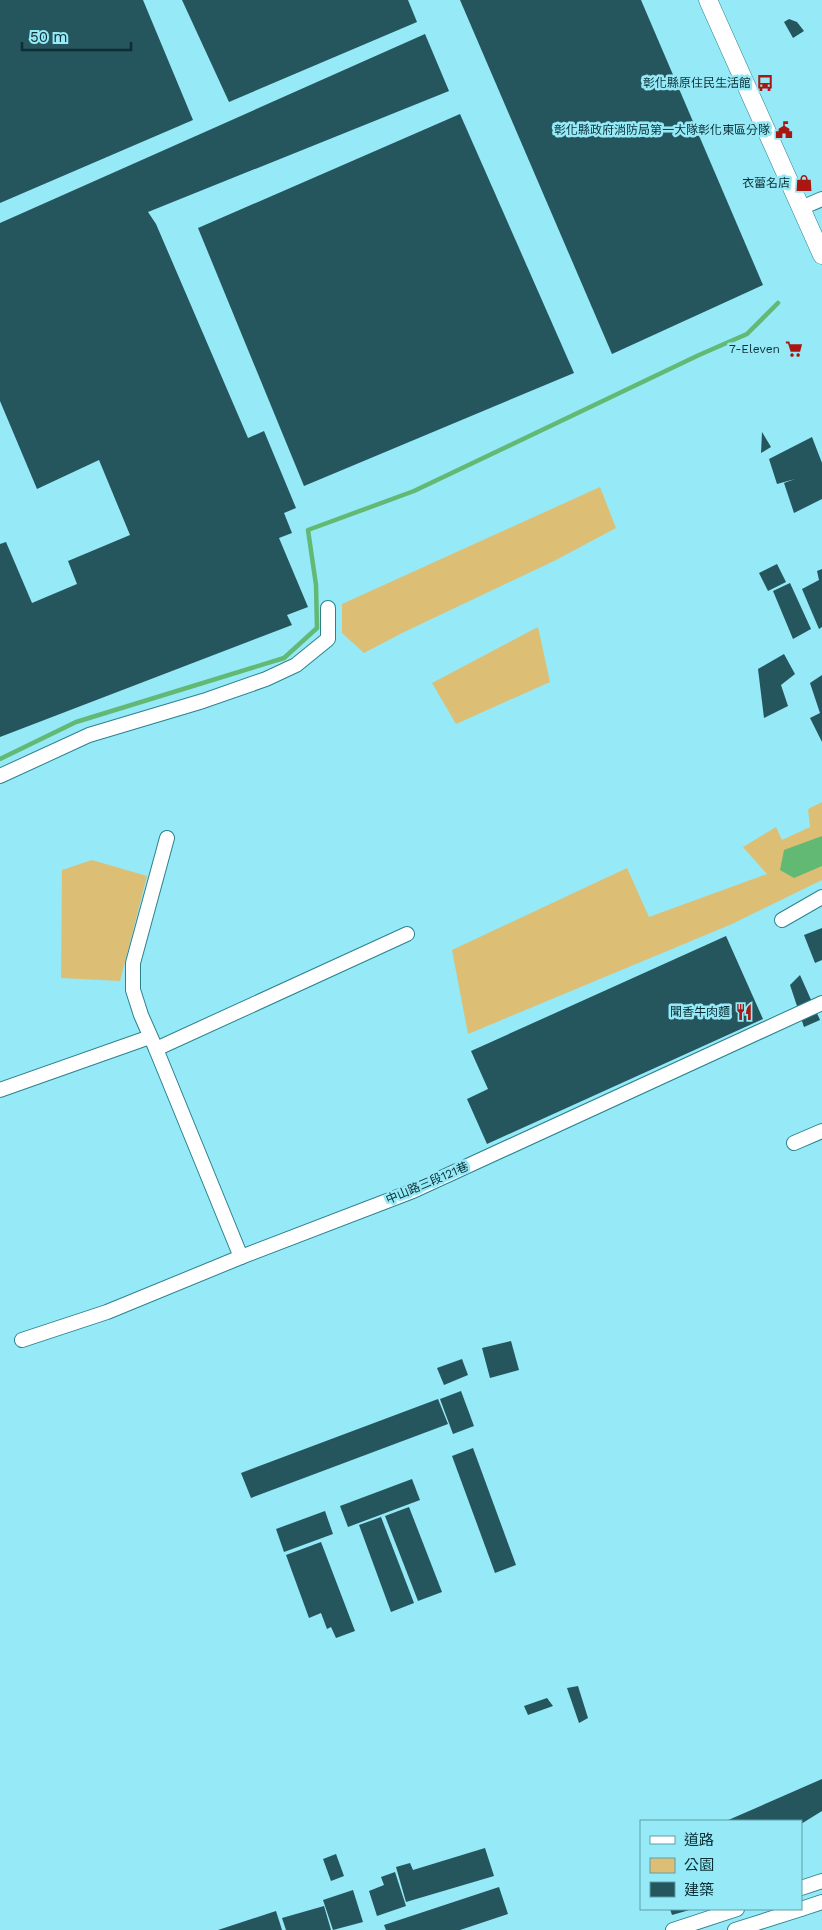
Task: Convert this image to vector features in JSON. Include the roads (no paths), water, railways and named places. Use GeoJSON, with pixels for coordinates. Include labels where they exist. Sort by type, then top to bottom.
{"type":"FeatureCollection","features":[{"type":"Feature","properties":{"kind":"main road"},"geometry":{"type":"LineString","coordinates":[[708,0],[822,254]]}},
{"type":"Feature","properties":{"kind":"street"},"geometry":{"type":"LineString","coordinates":[[801,208],[822,199]]}},
{"type":"Feature","properties":{"kind":"street"},"geometry":{"type":"LineString","coordinates":[[0,776],[89,735],[203,701],[266,679],[296,665],[328,639],[328,608]]}},
{"type":"Feature","properties":{"kind":"street"},"geometry":{"type":"LineString","coordinates":[[168,838],[133,963],[133,990],[241,1257]]}},
{"type":"Feature","properties":{"kind":"street"},"geometry":{"type":"LineString","coordinates":[[782,920],[822,897]]}},
{"type":"Feature","properties":{"kind":"street"},"geometry":{"type":"LineString","coordinates":[[0,1090],[153,1043],[407,934]]}},
{"type":"Feature","properties":{"kind":"street","name":"中山路三段121巷"},"geometry":{"type":"LineString","coordinates":[[22,1340],[107,1312],[241,1257],[412,1191],[822,1003]]}},
{"type":"Feature","properties":{"kind":"street"},"geometry":{"type":"LineString","coordinates":[[794,1143],[822,1131]]}},
{"type":"Feature","properties":{"kind":"street"},"geometry":{"type":"LineString","coordinates":[[802,1888],[822,1880]]}},
{"type":"Feature","properties":{"kind":"street"},"geometry":{"type":"LineString","coordinates":[[802,1909],[822,1902]]}},
{"type":"Feature","properties":{"kind":"street"},"geometry":{"type":"LineString","coordinates":[[673,1930],[734,1910]]}},
{"type":"Feature","properties":{"kind":"street"},"geometry":{"type":"LineString","coordinates":[[734,1930],[798,1910]]}},
{"type":"Feature","properties":{"kind":"waterway"},"geometry":{"type":"LineString","coordinates":[[0,759],[76,722],[284,658],[317,628],[316,585],[308,530],[414,491],[747,334],[778,303]]}},
{"type":"Feature","properties":{"kind":"place","name":"彰化縣原住民生活館"},"geometry":{"type":"Point","coordinates":[765,83]}},
{"type":"Feature","properties":{"kind":"place","name":"彰化縣政府消防局第一大隊彰化東區分隊"},"geometry":{"type":"Point","coordinates":[784,130]}},
{"type":"Feature","properties":{"kind":"place","name":"衣蕾名店"},"geometry":{"type":"Point","coordinates":[804,183]}},
{"type":"Feature","properties":{"kind":"place","name":"7-Eleven"},"geometry":{"type":"Point","coordinates":[794,349]}},
{"type":"Feature","properties":{"kind":"place","name":"聞香牛肉麵"},"geometry":{"type":"Point","coordinates":[744,1012]}}]}
